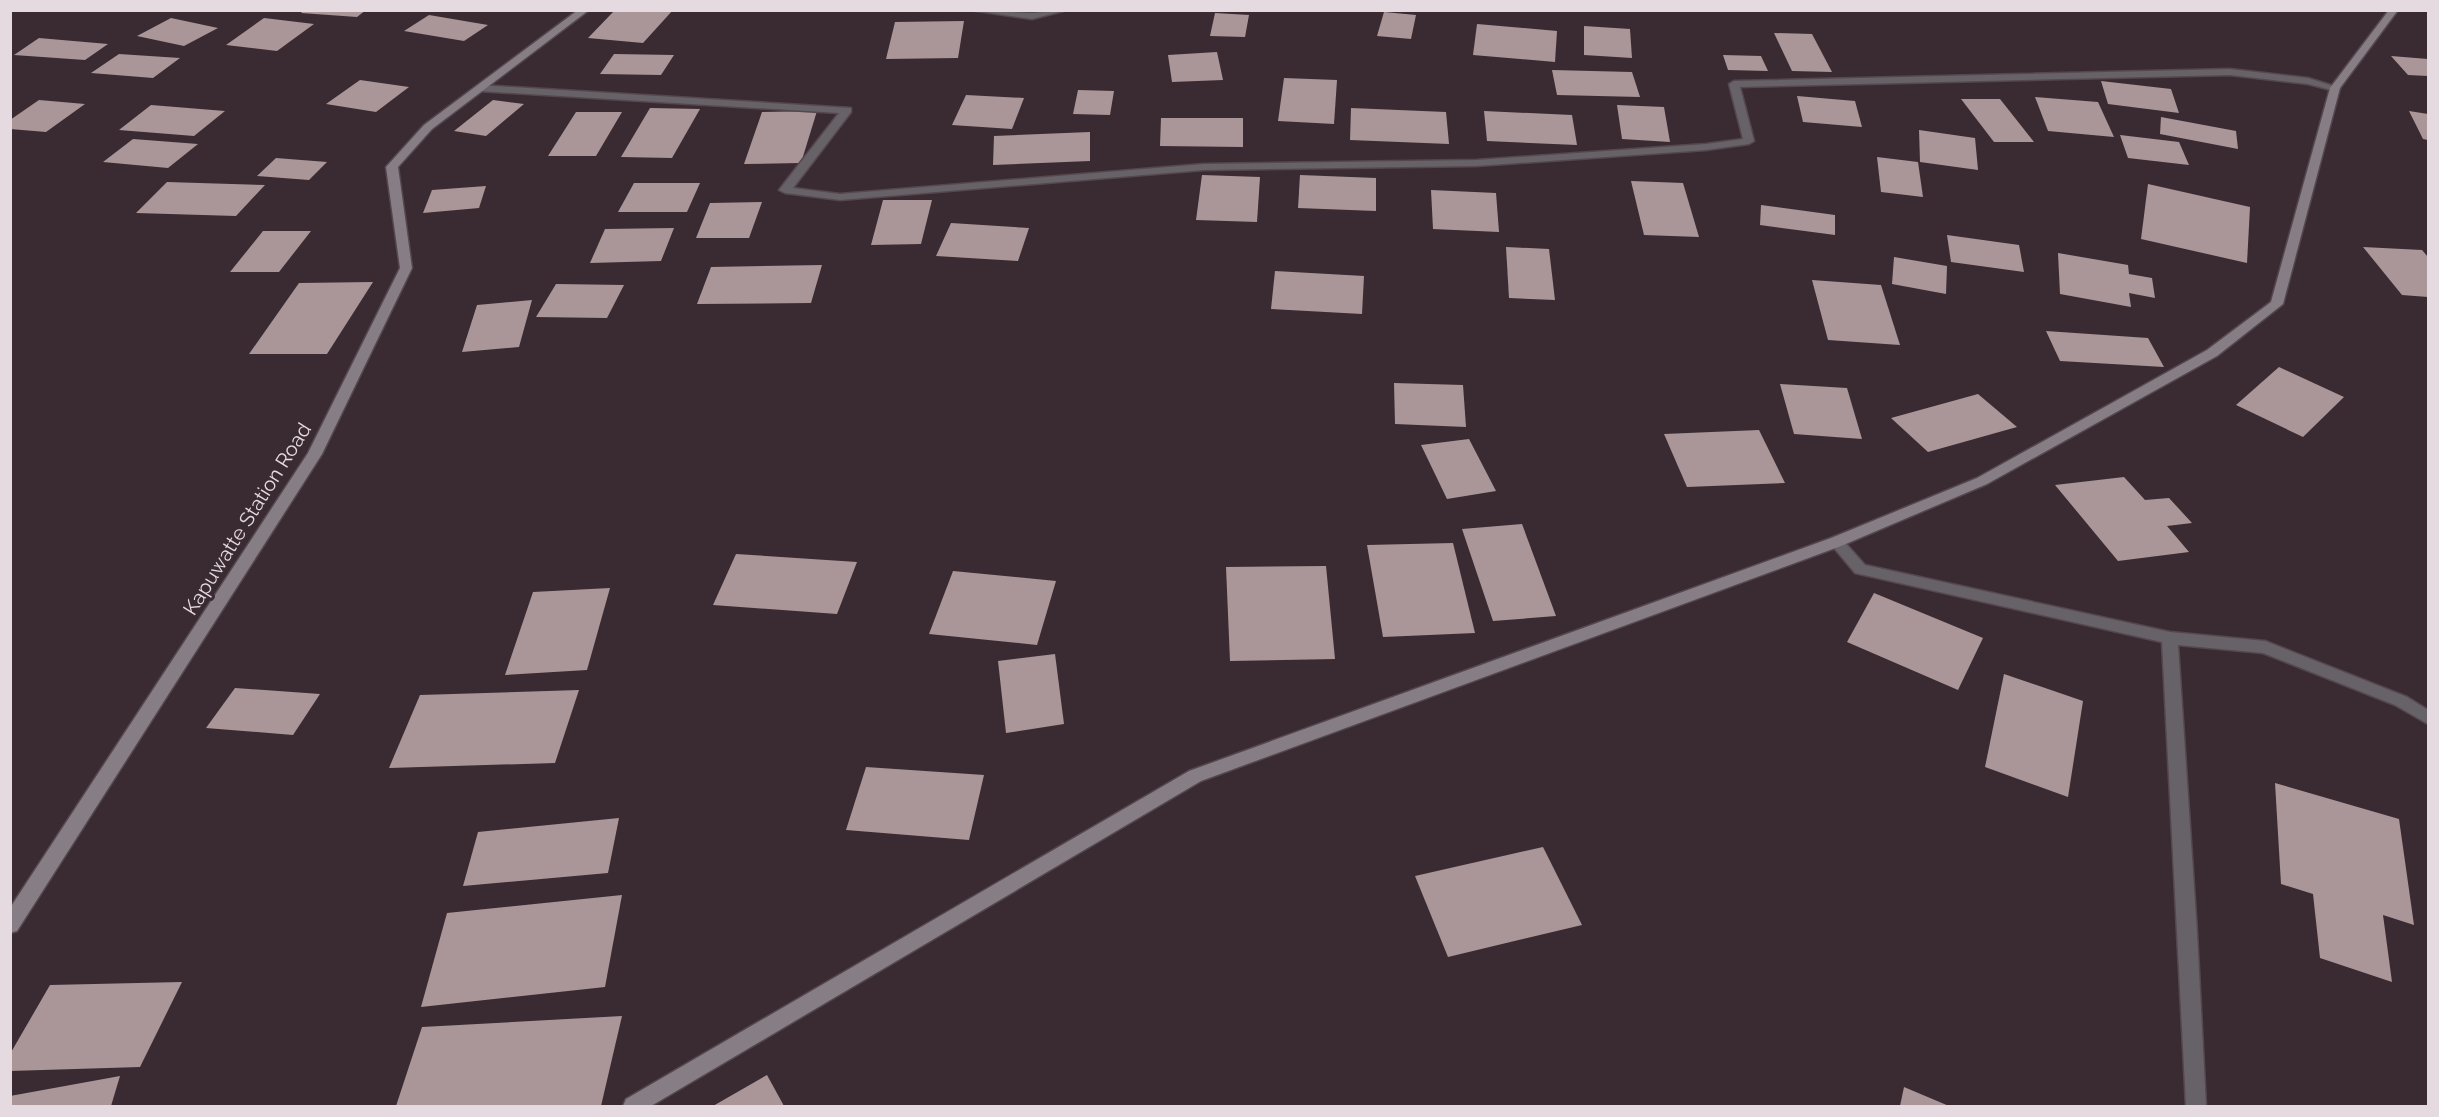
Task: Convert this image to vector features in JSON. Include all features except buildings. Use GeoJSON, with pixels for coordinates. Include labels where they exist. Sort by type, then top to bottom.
{"type":"FeatureCollection","features":[{"type":"Feature","properties":{"kind":"street","name":"Kapuwatte Station Road"},"geometry":{"type":"LineString","coordinates":[[10,925],[315,454],[406,268],[392,167],[428,127],[585,10]]}},
{"type":"Feature","properties":{"kind":"street"},"geometry":{"type":"LineString","coordinates":[[974,10],[1032,16],[1063,10]]}},
{"type":"Feature","properties":{"kind":"street"},"geometry":{"type":"LineString","coordinates":[[633,1107],[1195,776],[1836,542],[1983,481],[2212,353],[2277,304],[2335,88],[2394,10]]}},
{"type":"Feature","properties":{"kind":"street"},"geometry":{"type":"LineString","coordinates":[[479,88],[847,110],[784,190],[840,197],[1204,167],[1476,163],[1706,147],[1749,141],[1734,84],[2229,72],[2308,81],[2335,88]]}},
{"type":"Feature","properties":{"kind":"street"},"geometry":{"type":"LineString","coordinates":[[1836,542],[1860,569],[2170,638],[2265,647],[2401,701],[2428,718]]}},
{"type":"Feature","properties":{"kind":"street"},"geometry":{"type":"LineString","coordinates":[[2170,638],[2196,1107]]}}]}
